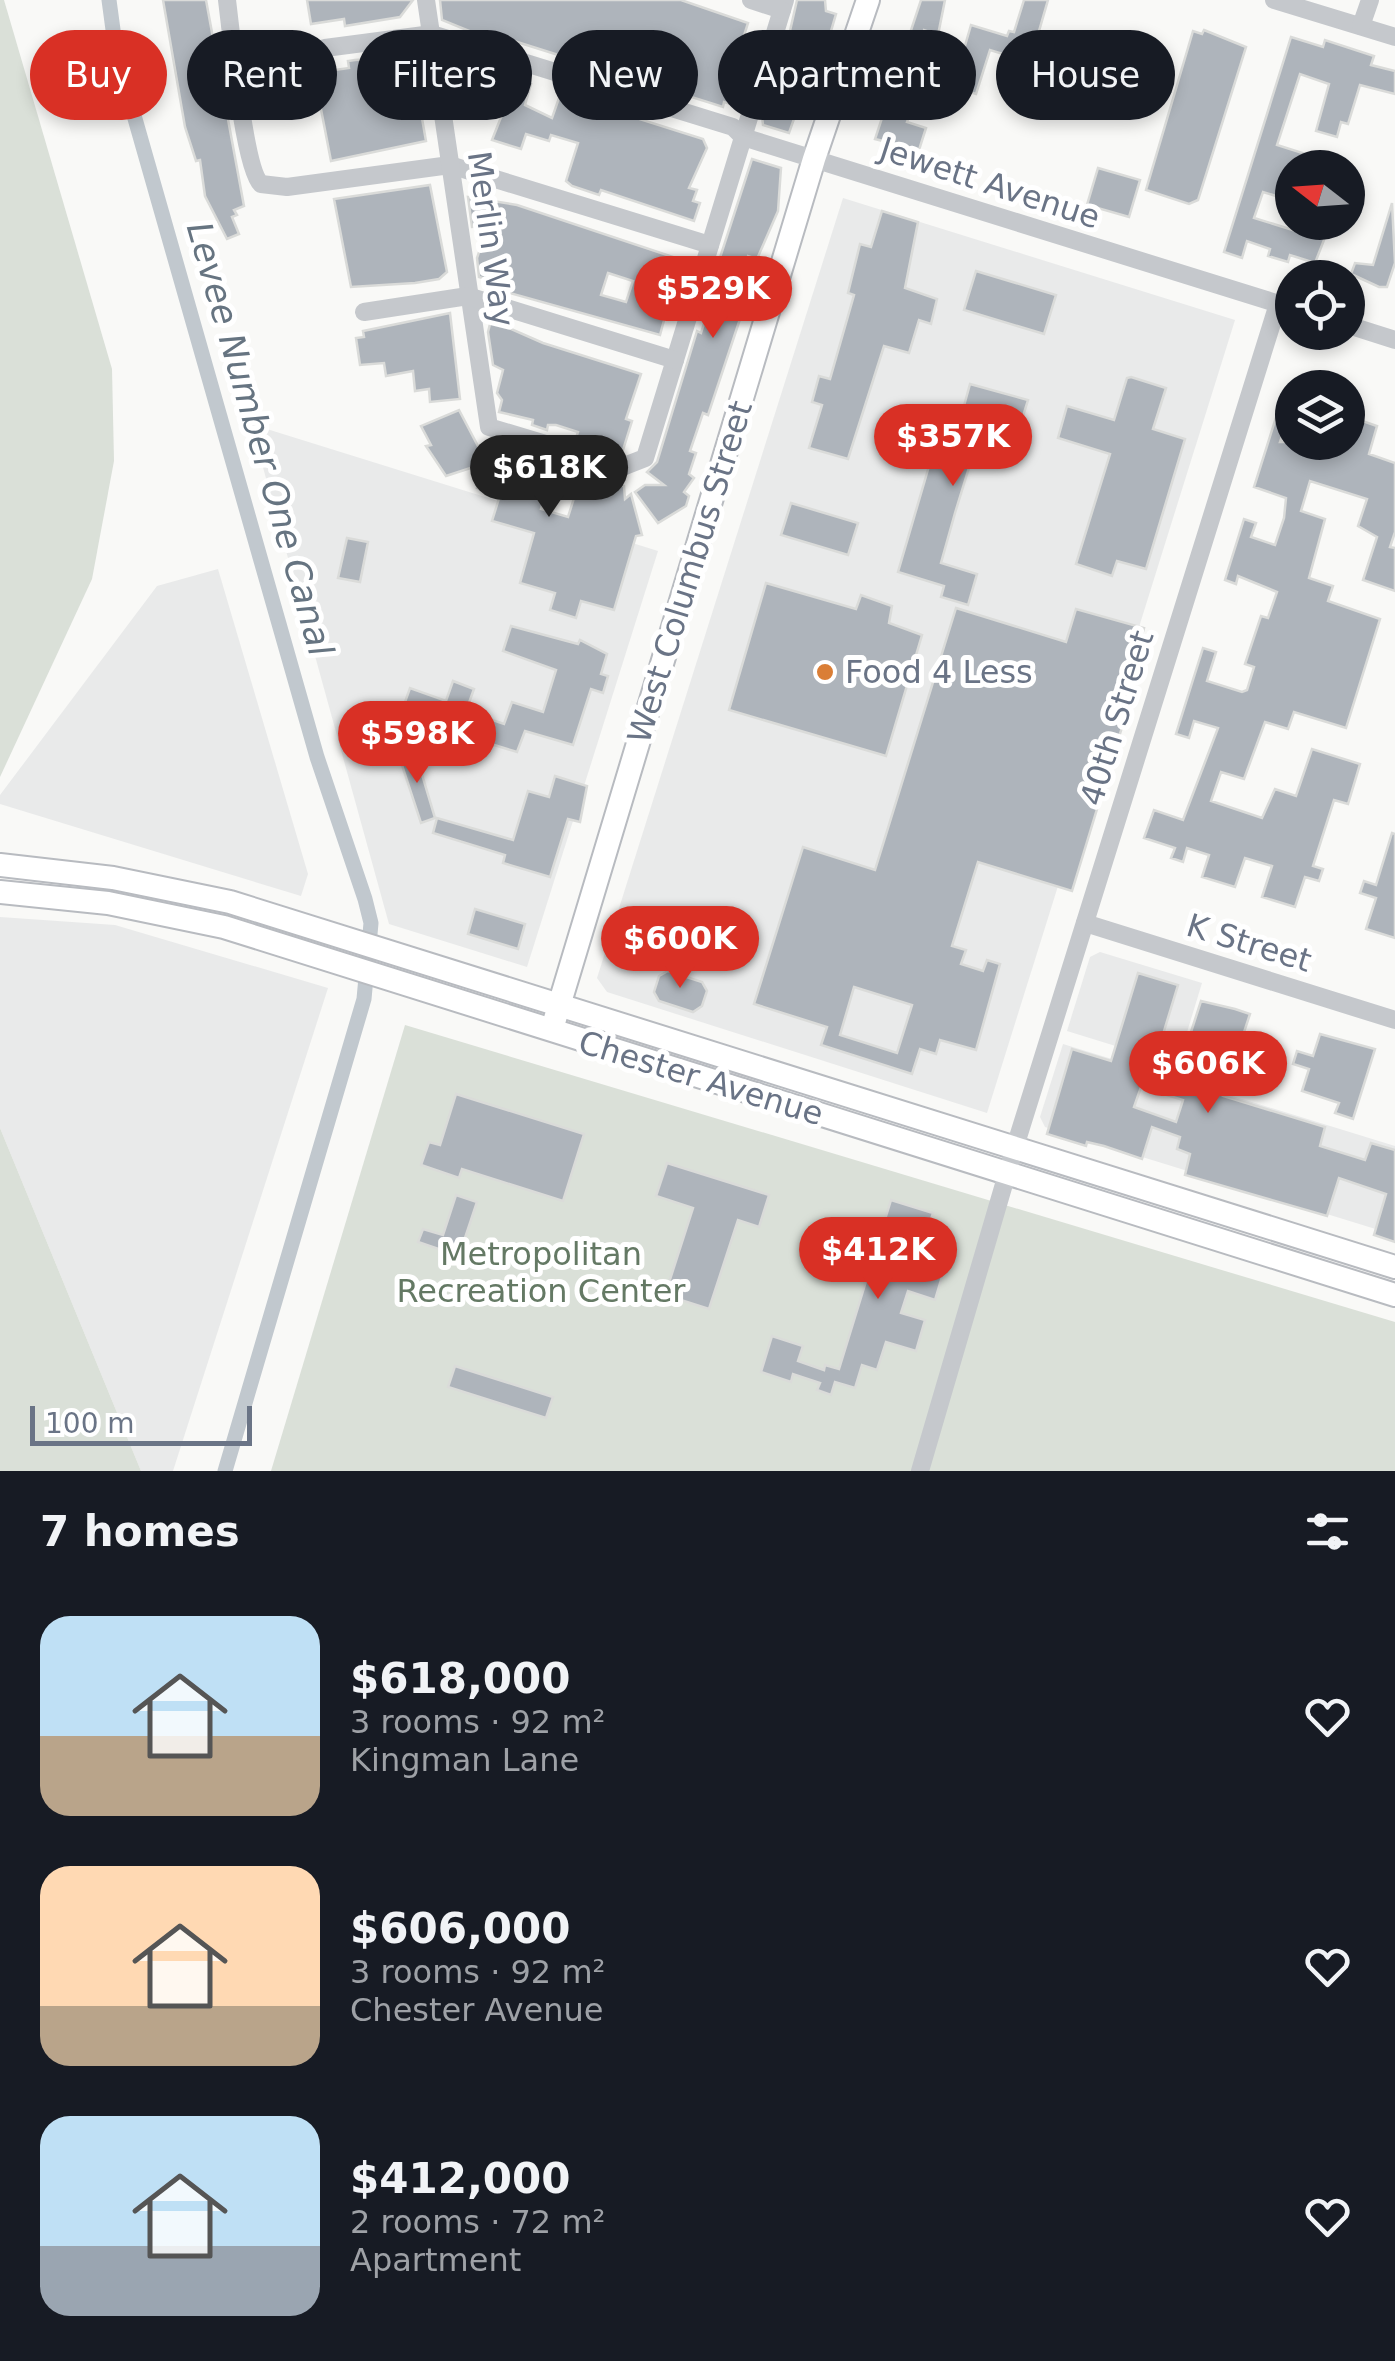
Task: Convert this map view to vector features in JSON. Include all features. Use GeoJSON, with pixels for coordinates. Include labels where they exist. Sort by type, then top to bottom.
{"type":"FeatureCollection","features":[{"type":"Feature","properties":{"kind":"main road","name":"West Columbus Street"},"geometry":{"type":"LineString","coordinates":[[551,1031],[814,159],[868,0]]}},
{"type":"Feature","properties":{"kind":"main road","name":"Chester Avenue"},"geometry":{"type":"LineString","coordinates":[[0,865],[164,888],[342,936],[1014,1150],[1395,1266]]}},
{"type":"Feature","properties":{"kind":"main road","name":"Chester Avenue"},"geometry":{"type":"LineString","coordinates":[[0,892],[159,913],[224,927],[1006,1176],[1395,1295]]}},
{"type":"Feature","properties":{"kind":"street"},"geometry":{"type":"LineString","coordinates":[[226,0],[253,173],[270,187],[450,165],[710,245]]}},
{"type":"Feature","properties":{"kind":"street","name":"Merlin Way"},"geometry":{"type":"LineString","coordinates":[[426,0],[431,30]]}},
{"type":"Feature","properties":{"kind":"street"},"geometry":{"type":"LineString","coordinates":[[364,312],[468,296],[675,360],[783,5],[751,0]]}},
{"type":"Feature","properties":{"kind":"street"},"geometry":{"type":"LineString","coordinates":[[1274,0],[1395,37]]}},
{"type":"Feature","properties":{"kind":"street"},"geometry":{"type":"LineString","coordinates":[[1361,26],[1370,0]]}},
{"type":"Feature","properties":{"kind":"street","name":"Jewett Avenue"},"geometry":{"type":"LineString","coordinates":[[532,65],[733,127],[743,137],[1275,303]]}},
{"type":"Feature","properties":{"kind":"street","name":"Merlin Way"},"geometry":{"type":"LineString","coordinates":[[444,120],[488,427],[622,467],[632,465],[644,458],[675,360]]}},
{"type":"Feature","properties":{"kind":"street"},"geometry":{"type":"LineString","coordinates":[[1365,330],[1395,340]]}},
{"type":"Feature","properties":{"kind":"street","name":"40th Street"},"geometry":{"type":"LineString","coordinates":[[920,1471],[1085,923],[1275,337]]}},
{"type":"Feature","properties":{"kind":"street","name":"K Street"},"geometry":{"type":"LineString","coordinates":[[1085,923],[1395,1020]]}},
{"type":"Feature","properties":{"kind":"shaded area"},"geometry":{"type":"Polygon","coordinates":[[[843,198],[1235,320],[987,1113],[607,992],[597,978],[843,198]]]}},
{"type":"Feature","properties":{"kind":"shaded area"},"geometry":{"type":"Polygon","coordinates":[[[251,424],[658,551],[527,967],[389,924],[251,424]]]}},
{"type":"Feature","properties":{"kind":"shaded area"},"geometry":{"type":"Polygon","coordinates":[[[218,569],[308,874],[301,896],[0,804],[0,795],[157,586],[218,569]]]}},
{"type":"Feature","properties":{"kind":"shaded area"},"geometry":{"type":"Polygon","coordinates":[[[0,917],[115,925],[328,988],[173,1471],[141,1471],[0,1128],[0,917]]]}},
{"type":"Feature","properties":{"kind":"shaded area"},"geometry":{"type":"Polygon","coordinates":[[[1100,952],[1202,983],[1177,1065],[1067,1031],[1090,957],[1100,952]]]}},
{"type":"Feature","properties":{"kind":"shaded area"},"geometry":{"type":"Polygon","coordinates":[[[1063,1044],[1395,1146],[1395,1235],[1045,1127],[1040,1117],[1063,1044]]]}},
{"type":"Feature","properties":{"kind":"green space"},"geometry":{"type":"Polygon","coordinates":[[[0,0],[4,0],[30,89],[30,120],[39,120],[112,369],[114,461],[92,579],[0,777],[0,0]]]}},
{"type":"Feature","properties":{"kind":"green space","name":"Metropolitan Recreation Center"},"geometry":{"type":"Polygon","coordinates":[[[405,1025],[1395,1322],[1395,1471],[271,1471],[405,1025]]]}},
{"type":"Feature","properties":{"kind":"green space"},"geometry":{"type":"Polygon","coordinates":[[[0,1128],[141,1471],[0,1471],[0,1128]]]}},
{"type":"Feature","properties":{"kind":"building"},"geometry":{"type":"Polygon","coordinates":[[[163,0],[206,0],[212,30],[187,30],[187,120],[228,120],[244,206],[234,210],[237,215],[232,217],[239,234],[227,239],[205,196],[200,160],[196,161],[185,127],[163,0]]]}},
{"type":"Feature","properties":{"kind":"building"},"geometry":{"type":"Polygon","coordinates":[[[307,0],[413,0],[400,17],[345,26],[344,19],[311,24],[307,0]]]}},
{"type":"Feature","properties":{"kind":"building"},"geometry":{"type":"Polygon","coordinates":[[[440,0],[681,0],[748,23],[746,30],[718,30],[718,105],[698,99],[698,30],[552,30],[552,53],[532,47],[532,30],[467,30],[442,20],[440,0]]]}},
{"type":"Feature","properties":{"kind":"building"},"geometry":{"type":"Polygon","coordinates":[[[797,0],[825,0],[826,11],[836,14],[831,30],[790,30],[797,0]]]}},
{"type":"Feature","properties":{"kind":"building"},"geometry":{"type":"Polygon","coordinates":[[[921,0],[945,0],[939,30],[911,30],[921,0]]]}},
{"type":"Feature","properties":{"kind":"building"},"geometry":{"type":"Polygon","coordinates":[[[1024,0],[1048,0],[1039,30],[1015,30],[1024,0]]]}},
{"type":"Feature","properties":{"kind":"building"},"geometry":{"type":"Polygon","coordinates":[[[971,25],[996,33],[996,52],[990,50],[976,94],[976,30],[970,30],[971,25]]]}},
{"type":"Feature","properties":{"kind":"building"},"geometry":{"type":"Polygon","coordinates":[[[1204,30],[1246,47],[1198,200],[1189,204],[1146,190],[1167,120],[1175,120],[1175,92],[1193,31],[1202,34],[1204,30]]]}},
{"type":"Feature","properties":{"kind":"building"},"geometry":{"type":"Polygon","coordinates":[[[1291,37],[1323,47],[1325,40],[1374,56],[1371,65],[1395,71],[1395,94],[1360,85],[1348,124],[1341,122],[1337,137],[1316,131],[1329,84],[1300,74],[1277,145],[1293,150],[1275,150],[1275,196],[1263,192],[1254,218],[1275,224],[1275,240],[1324,240],[1316,260],[1290,255],[1289,260],[1281,260],[1268,256],[1270,249],[1247,241],[1242,258],[1224,252],[1291,37]]]}},
{"type":"Feature","properties":{"kind":"building"},"geometry":{"type":"Polygon","coordinates":[[[357,60],[357,120],[422,120],[426,141],[331,161],[323,120],[337,120],[337,70],[349,68],[348,61],[357,60]]]}},
{"type":"Feature","properties":{"kind":"building"},"geometry":{"type":"Polygon","coordinates":[[[532,108],[552,120],[643,120],[703,139],[707,148],[689,188],[697,190],[693,201],[700,203],[694,221],[601,190],[599,195],[572,186],[566,181],[578,143],[551,135],[549,141],[526,134],[521,149],[492,140],[500,120],[532,120],[532,108]]]}},
{"type":"Feature","properties":{"kind":"building"},"geometry":{"type":"Polygon","coordinates":[[[762,120],[794,120],[789,133],[763,125],[762,120]]]}},
{"type":"Feature","properties":{"kind":"building"},"geometry":{"type":"Polygon","coordinates":[[[881,120],[908,120],[926,128],[919,150],[875,139],[881,120]]]}},
{"type":"Feature","properties":{"kind":"building"},"geometry":{"type":"Polygon","coordinates":[[[752,159],[781,168],[778,211],[757,259],[748,256],[736,308],[743,310],[708,415],[703,413],[690,451],[696,453],[689,474],[694,478],[684,492],[689,496],[686,506],[658,523],[635,492],[645,485],[664,485],[647,472],[657,462],[697,331],[701,333],[709,308],[704,307],[752,159]]]}},
{"type":"Feature","properties":{"kind":"building"},"geometry":{"type":"Polygon","coordinates":[[[1098,168],[1140,180],[1129,217],[1087,205],[1098,168]]]}},
{"type":"Feature","properties":{"kind":"building"},"geometry":{"type":"Polygon","coordinates":[[[430,185],[447,272],[439,279],[415,283],[351,287],[334,199],[430,185]]]}},
{"type":"Feature","properties":{"kind":"building"},"geometry":{"type":"Polygon","coordinates":[[[468,197],[517,205],[673,257],[658,309],[666,313],[660,335],[506,292],[504,284],[479,277],[477,258],[488,226],[472,227],[468,197]],[[608,273],[601,295],[626,302],[633,281],[608,273]]]}},
{"type":"Feature","properties":{"kind":"building"},"geometry":{"type":"Polygon","coordinates":[[[1392,203],[1395,263],[1387,287],[1365,280],[1365,264],[1373,265],[1392,203]]]}},
{"type":"Feature","properties":{"kind":"building"},"geometry":{"type":"Polygon","coordinates":[[[882,211],[918,222],[905,288],[937,299],[931,324],[919,320],[909,353],[884,346],[848,459],[809,448],[822,405],[812,402],[819,376],[830,379],[854,295],[848,293],[860,244],[871,247],[882,211]]]}},
{"type":"Feature","properties":{"kind":"building"},"geometry":{"type":"Polygon","coordinates":[[[976,271],[1056,295],[1044,334],[964,310],[976,271]]]}},
{"type":"Feature","properties":{"kind":"building"},"geometry":{"type":"Polygon","coordinates":[[[450,313],[460,399],[430,402],[429,389],[415,391],[413,371],[386,376],[384,363],[360,365],[356,338],[364,337],[363,331],[450,313]]]}},
{"type":"Feature","properties":{"kind":"building"},"geometry":{"type":"Polygon","coordinates":[[[491,320],[543,343],[641,374],[626,419],[632,421],[623,450],[576,438],[578,432],[556,425],[548,425],[547,430],[532,425],[533,420],[499,412],[502,400],[497,393],[503,370],[493,365],[488,332],[491,320]]]}},
{"type":"Feature","properties":{"kind":"building"},"geometry":{"type":"Polygon","coordinates":[[[1127,378],[1166,388],[1153,429],[1185,439],[1146,569],[1117,561],[1112,576],[1076,564],[1110,454],[1058,438],[1067,406],[1114,420],[1127,378]]]}},
{"type":"Feature","properties":{"kind":"building"},"geometry":{"type":"Polygon","coordinates":[[[970,384],[1028,400],[1019,429],[984,419],[955,513],[941,563],[977,574],[968,605],[941,597],[944,586],[898,572],[946,408],[962,413],[970,384]]]}},
{"type":"Feature","properties":{"kind":"building"},"geometry":{"type":"Polygon","coordinates":[[[459,410],[489,467],[494,451],[501,453],[503,449],[553,466],[541,509],[568,517],[580,479],[624,486],[625,499],[631,494],[642,535],[636,536],[614,610],[581,601],[576,618],[550,610],[555,593],[520,583],[534,533],[492,521],[500,495],[477,488],[483,464],[446,476],[426,446],[431,445],[421,426],[459,410]]]}},
{"type":"Feature","properties":{"kind":"building"},"geometry":{"type":"Polygon","coordinates":[[[1275,421],[1275,460],[1365,460],[1365,422],[1377,426],[1369,454],[1395,463],[1395,532],[1390,547],[1395,548],[1395,591],[1363,580],[1377,537],[1358,526],[1367,499],[1310,481],[1301,511],[1325,519],[1309,578],[1333,586],[1328,601],[1380,619],[1346,728],[1294,712],[1288,729],[1265,722],[1244,779],[1221,772],[1211,801],[1262,818],[1275,789],[1296,796],[1312,749],[1360,764],[1348,804],[1334,800],[1313,866],[1323,869],[1319,881],[1305,877],[1295,907],[1262,897],[1272,866],[1245,858],[1235,887],[1202,877],[1209,855],[1187,848],[1183,862],[1171,858],[1175,848],[1144,838],[1154,810],[1183,820],[1218,728],[1194,721],[1189,738],[1176,734],[1203,648],[1216,652],[1207,681],[1242,692],[1247,690],[1254,667],[1245,664],[1261,616],[1268,618],[1277,592],[1238,576],[1236,584],[1225,580],[1244,519],[1256,523],[1251,537],[1275,545],[1286,498],[1254,487],[1275,421]]]}},
{"type":"Feature","properties":{"kind":"building"},"geometry":{"type":"Polygon","coordinates":[[[791,503],[858,523],[848,555],[781,535],[791,503]]]}},
{"type":"Feature","properties":{"kind":"building"},"geometry":{"type":"Polygon","coordinates":[[[347,538],[368,542],[360,582],[338,578],[347,538]]]}},
{"type":"Feature","properties":{"kind":"building","name":"Food 4 Less"},"geometry":{"type":"Polygon","coordinates":[[[766,583],[856,609],[861,595],[892,606],[889,623],[922,635],[886,756],[729,710],[766,583]]]}},
{"type":"Feature","properties":{"kind":"building"},"geometry":{"type":"Polygon","coordinates":[[[956,608],[1066,642],[1076,609],[1144,628],[1134,663],[1141,665],[1072,891],[978,862],[952,946],[966,950],[961,964],[983,971],[987,960],[1000,964],[976,1050],[940,1040],[936,1054],[920,1049],[912,1074],[821,1045],[827,1027],[754,1004],[803,847],[875,870],[956,608]],[[854,987],[840,1035],[897,1053],[912,1005],[854,987]]]}},
{"type":"Feature","properties":{"kind":"building"},"geometry":{"type":"Polygon","coordinates":[[[511,626],[578,644],[580,640],[607,654],[601,674],[608,676],[603,693],[591,689],[573,745],[525,731],[517,752],[400,716],[410,688],[446,701],[453,681],[474,689],[466,711],[504,724],[512,702],[543,712],[556,670],[503,651],[511,626]]]}},
{"type":"Feature","properties":{"kind":"building"},"geometry":{"type":"Polygon","coordinates":[[[415,751],[435,818],[421,823],[399,756],[415,751]]]}},
{"type":"Feature","properties":{"kind":"building"},"geometry":{"type":"Polygon","coordinates":[[[555,776],[587,786],[580,822],[568,819],[550,877],[503,863],[505,855],[433,833],[437,818],[513,840],[528,791],[549,797],[555,776]]]}},
{"type":"Feature","properties":{"kind":"building"},"geometry":{"type":"Polygon","coordinates":[[[1392,833],[1395,938],[1366,929],[1376,898],[1360,893],[1364,881],[1376,885],[1392,833]]]}},
{"type":"Feature","properties":{"kind":"building"},"geometry":{"type":"Polygon","coordinates":[[[475,909],[525,924],[518,949],[468,934],[475,909]]]}},
{"type":"Feature","properties":{"kind":"building"},"geometry":{"type":"Polygon","coordinates":[[[668,971],[702,982],[707,991],[702,1006],[693,1012],[659,1001],[654,992],[659,976],[668,971]]]}},
{"type":"Feature","properties":{"kind":"building"},"geometry":{"type":"Polygon","coordinates":[[[1138,973],[1178,985],[1151,1074],[1208,1091],[1224,1042],[1191,1032],[1201,1001],[1250,1014],[1223,1096],[1325,1127],[1320,1146],[1365,1160],[1371,1143],[1395,1150],[1395,1242],[1374,1235],[1386,1194],[1339,1178],[1327,1216],[1185,1175],[1190,1154],[1177,1149],[1180,1137],[1152,1127],[1142,1159],[1047,1134],[1072,1049],[1111,1061],[1138,973]],[[1141,1087],[1134,1107],[1176,1122],[1183,1100],[1141,1087]]]}},
{"type":"Feature","properties":{"kind":"building"},"geometry":{"type":"Polygon","coordinates":[[[1320,1034],[1375,1049],[1353,1119],[1335,1113],[1339,1103],[1302,1091],[1309,1069],[1293,1064],[1297,1051],[1313,1056],[1320,1034]]]}},
{"type":"Feature","properties":{"kind":"building"},"geometry":{"type":"Polygon","coordinates":[[[456,1094],[584,1134],[563,1201],[462,1169],[459,1178],[421,1165],[429,1142],[440,1145],[456,1094]]]}},
{"type":"Feature","properties":{"kind":"building"},"geometry":{"type":"Polygon","coordinates":[[[667,1163],[769,1195],[759,1227],[738,1220],[709,1309],[665,1295],[693,1208],[656,1196],[667,1163]]]}},
{"type":"Feature","properties":{"kind":"building"},"geometry":{"type":"Polygon","coordinates":[[[456,1195],[477,1202],[459,1256],[418,1242],[423,1229],[443,1235],[456,1195]]]}},
{"type":"Feature","properties":{"kind":"building"},"geometry":{"type":"Polygon","coordinates":[[[891,1200],[933,1213],[926,1235],[952,1243],[935,1300],[908,1291],[901,1313],[925,1320],[916,1351],[886,1342],[877,1370],[862,1365],[855,1388],[835,1382],[831,1395],[817,1390],[820,1383],[793,1374],[791,1382],[761,1372],[772,1336],[803,1346],[798,1361],[824,1370],[825,1365],[839,1369],[891,1200]]]}},
{"type":"Feature","properties":{"kind":"building"},"geometry":{"type":"Polygon","coordinates":[[[455,1366],[553,1397],[546,1418],[448,1387],[455,1366]]]}},
{"type":"Feature","properties":{"kind":"waterway","name":"Levee Number One Canal"},"geometry":{"type":"LineString","coordinates":[[109,0],[116,52],[317,757],[371,923],[364,999],[225,1471]]}},
{"type":"Feature","properties":{"kind":"place","name":"Food 4 Less"},"geometry":{"type":"Point","coordinates":[825,672]}}]}
